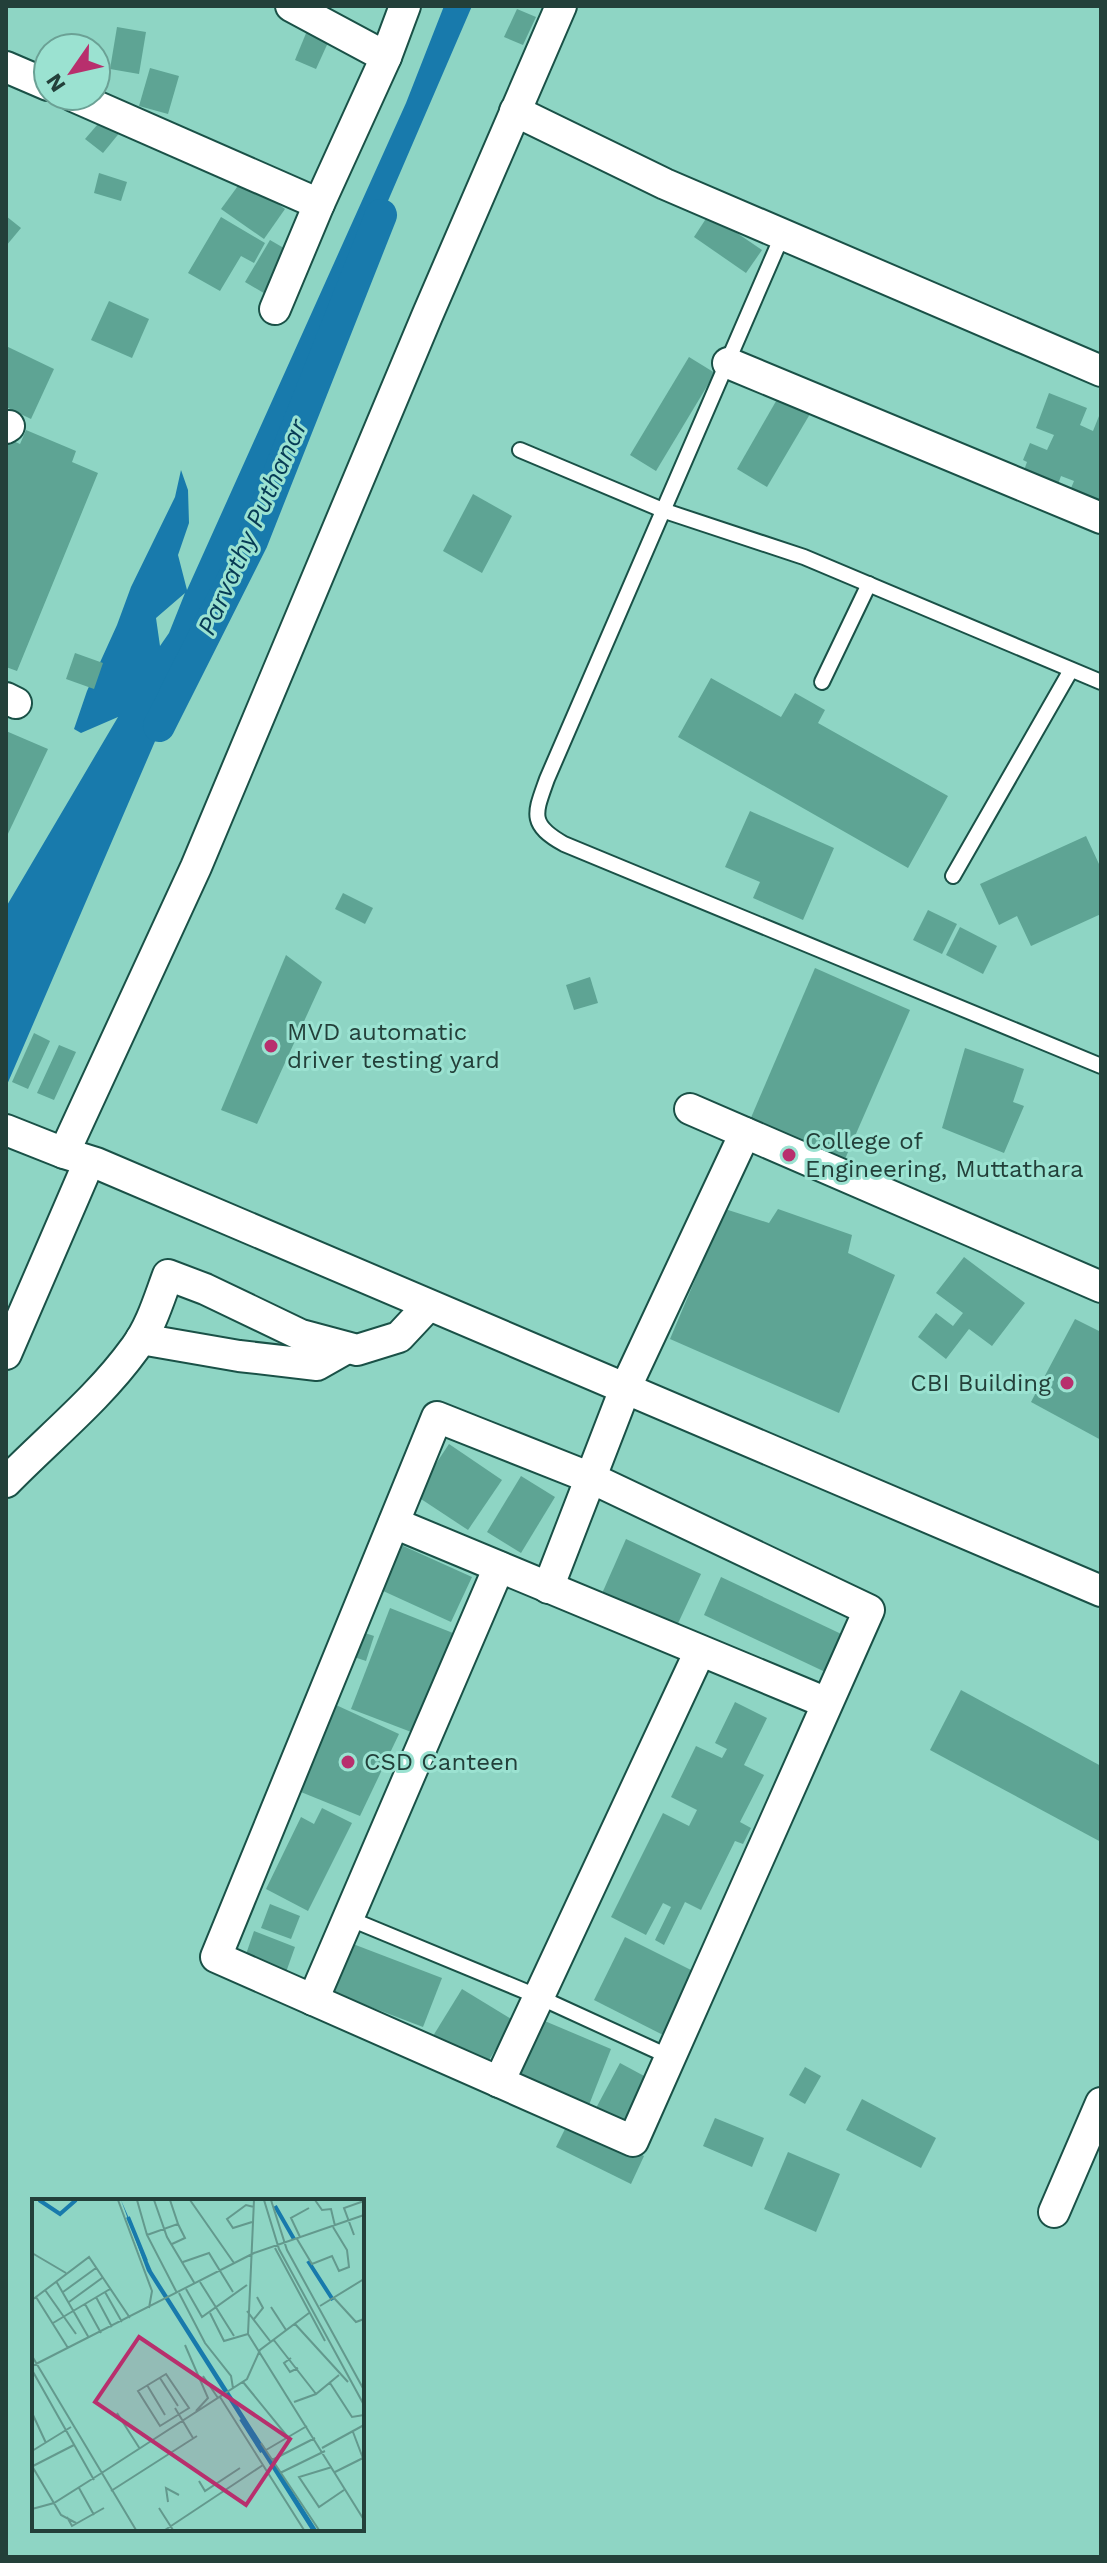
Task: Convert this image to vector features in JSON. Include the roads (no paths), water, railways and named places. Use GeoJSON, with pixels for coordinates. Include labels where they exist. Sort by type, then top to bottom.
{"type":"FeatureCollection","features":[{"type":"Feature","properties":{"kind":"street"},"geometry":{"type":"LineString","coordinates":[[291,6],[386,57]]}},
{"type":"Feature","properties":{"kind":"street"},"geometry":{"type":"LineString","coordinates":[[275,309],[386,57],[405,6]]}},
{"type":"Feature","properties":{"kind":"street"},"geometry":{"type":"LineString","coordinates":[[6,1354],[76,1158],[561,6]]}},
{"type":"Feature","properties":{"kind":"street"},"geometry":{"type":"LineString","coordinates":[[6,67],[32,78]]}},
{"type":"Feature","properties":{"kind":"street"},"geometry":{"type":"LineString","coordinates":[[515,111],[665,184],[782,236],[1101,371]]}},
{"type":"Feature","properties":{"kind":"street"},"geometry":{"type":"LineString","coordinates":[[109,112],[319,204]]}},
{"type":"Feature","properties":{"kind":"street"},"geometry":{"type":"LineString","coordinates":[[728,363],[1101,518]]}},
{"type":"Feature","properties":{"kind":"street"},"geometry":{"type":"LineString","coordinates":[[690,1109],[1101,1287]]}},
{"type":"Feature","properties":{"kind":"street"},"geometry":{"type":"LineString","coordinates":[[6,1130],[1101,1591]]}},
{"type":"Feature","properties":{"kind":"street"},"geometry":{"type":"LineString","coordinates":[[548,1588],[625,1389],[745,1133]]}},
{"type":"Feature","properties":{"kind":"street"},"geometry":{"type":"LineString","coordinates":[[6,1482],[103,1386],[141,1339],[168,1275],[205,1289],[301,1335],[357,1350],[399,1337],[428,1306]]}},
{"type":"Feature","properties":{"kind":"street"},"geometry":{"type":"LineString","coordinates":[[141,1339],[239,1356],[317,1365],[347,1348]]}},
{"type":"Feature","properties":{"kind":"street"},"geometry":{"type":"LineString","coordinates":[[437,1417],[591,1478],[869,1610],[633,2141],[216,1957],[437,1417]]}},
{"type":"Feature","properties":{"kind":"street"},"geometry":{"type":"LineString","coordinates":[[394,1523],[827,1703]]}},
{"type":"Feature","properties":{"kind":"street"},"geometry":{"type":"LineString","coordinates":[[313,2000],[499,1567]]}},
{"type":"Feature","properties":{"kind":"street"},"geometry":{"type":"LineString","coordinates":[[499,2082],[700,1651]]}},
{"type":"Feature","properties":{"kind":"street"},"geometry":{"type":"LineString","coordinates":[[1054,2212],[1101,2103]]}},
{"type":"Feature","properties":{"kind":"lane"},"geometry":{"type":"LineString","coordinates":[[782,236],[547,779],[535,811],[538,824],[548,835],[564,844],[1101,1066]]}},
{"type":"Feature","properties":{"kind":"lane"},"geometry":{"type":"LineString","coordinates":[[520,450],[665,511],[804,557],[1101,682]]}},
{"type":"Feature","properties":{"kind":"lane"},"geometry":{"type":"LineString","coordinates":[[822,682],[869,584]]}},
{"type":"Feature","properties":{"kind":"lane"},"geometry":{"type":"LineString","coordinates":[[953,876],[1071,670]]}},
{"type":"Feature","properties":{"kind":"lane"},"geometry":{"type":"LineString","coordinates":[[348,1918],[539,1997],[670,2057]]}},
{"type":"Feature","properties":{"kind":"water"},"geometry":{"type":"Polygon","coordinates":[[[444,6],[472,6],[6,1087],[6,907],[118,717],[81,733],[74,729],[87,691],[131,587],[175,497],[181,470],[188,490],[189,523],[178,555],[187,590],[406,103],[444,6]],[[185,593],[156,618],[160,646],[169,633],[185,593]]]}},
{"type":"Feature","properties":{"kind":"waterway","name":"Parvathy Puthanar"},"geometry":{"type":"LineString","coordinates":[[159,726],[252,541],[381,215]]}},
{"type":"Feature","properties":{"kind":"place","name":"MVD automatic driver testing yard"},"geometry":{"type":"Point","coordinates":[271,1046]}},
{"type":"Feature","properties":{"kind":"place","name":"College of Engineering, Muttathara"},"geometry":{"type":"Point","coordinates":[789,1155]}},
{"type":"Feature","properties":{"kind":"place","name":"CBI Building"},"geometry":{"type":"Point","coordinates":[1067,1383]}},
{"type":"Feature","properties":{"kind":"place","name":"CSD Canteen"},"geometry":{"type":"Point","coordinates":[348,1762]}}]}
